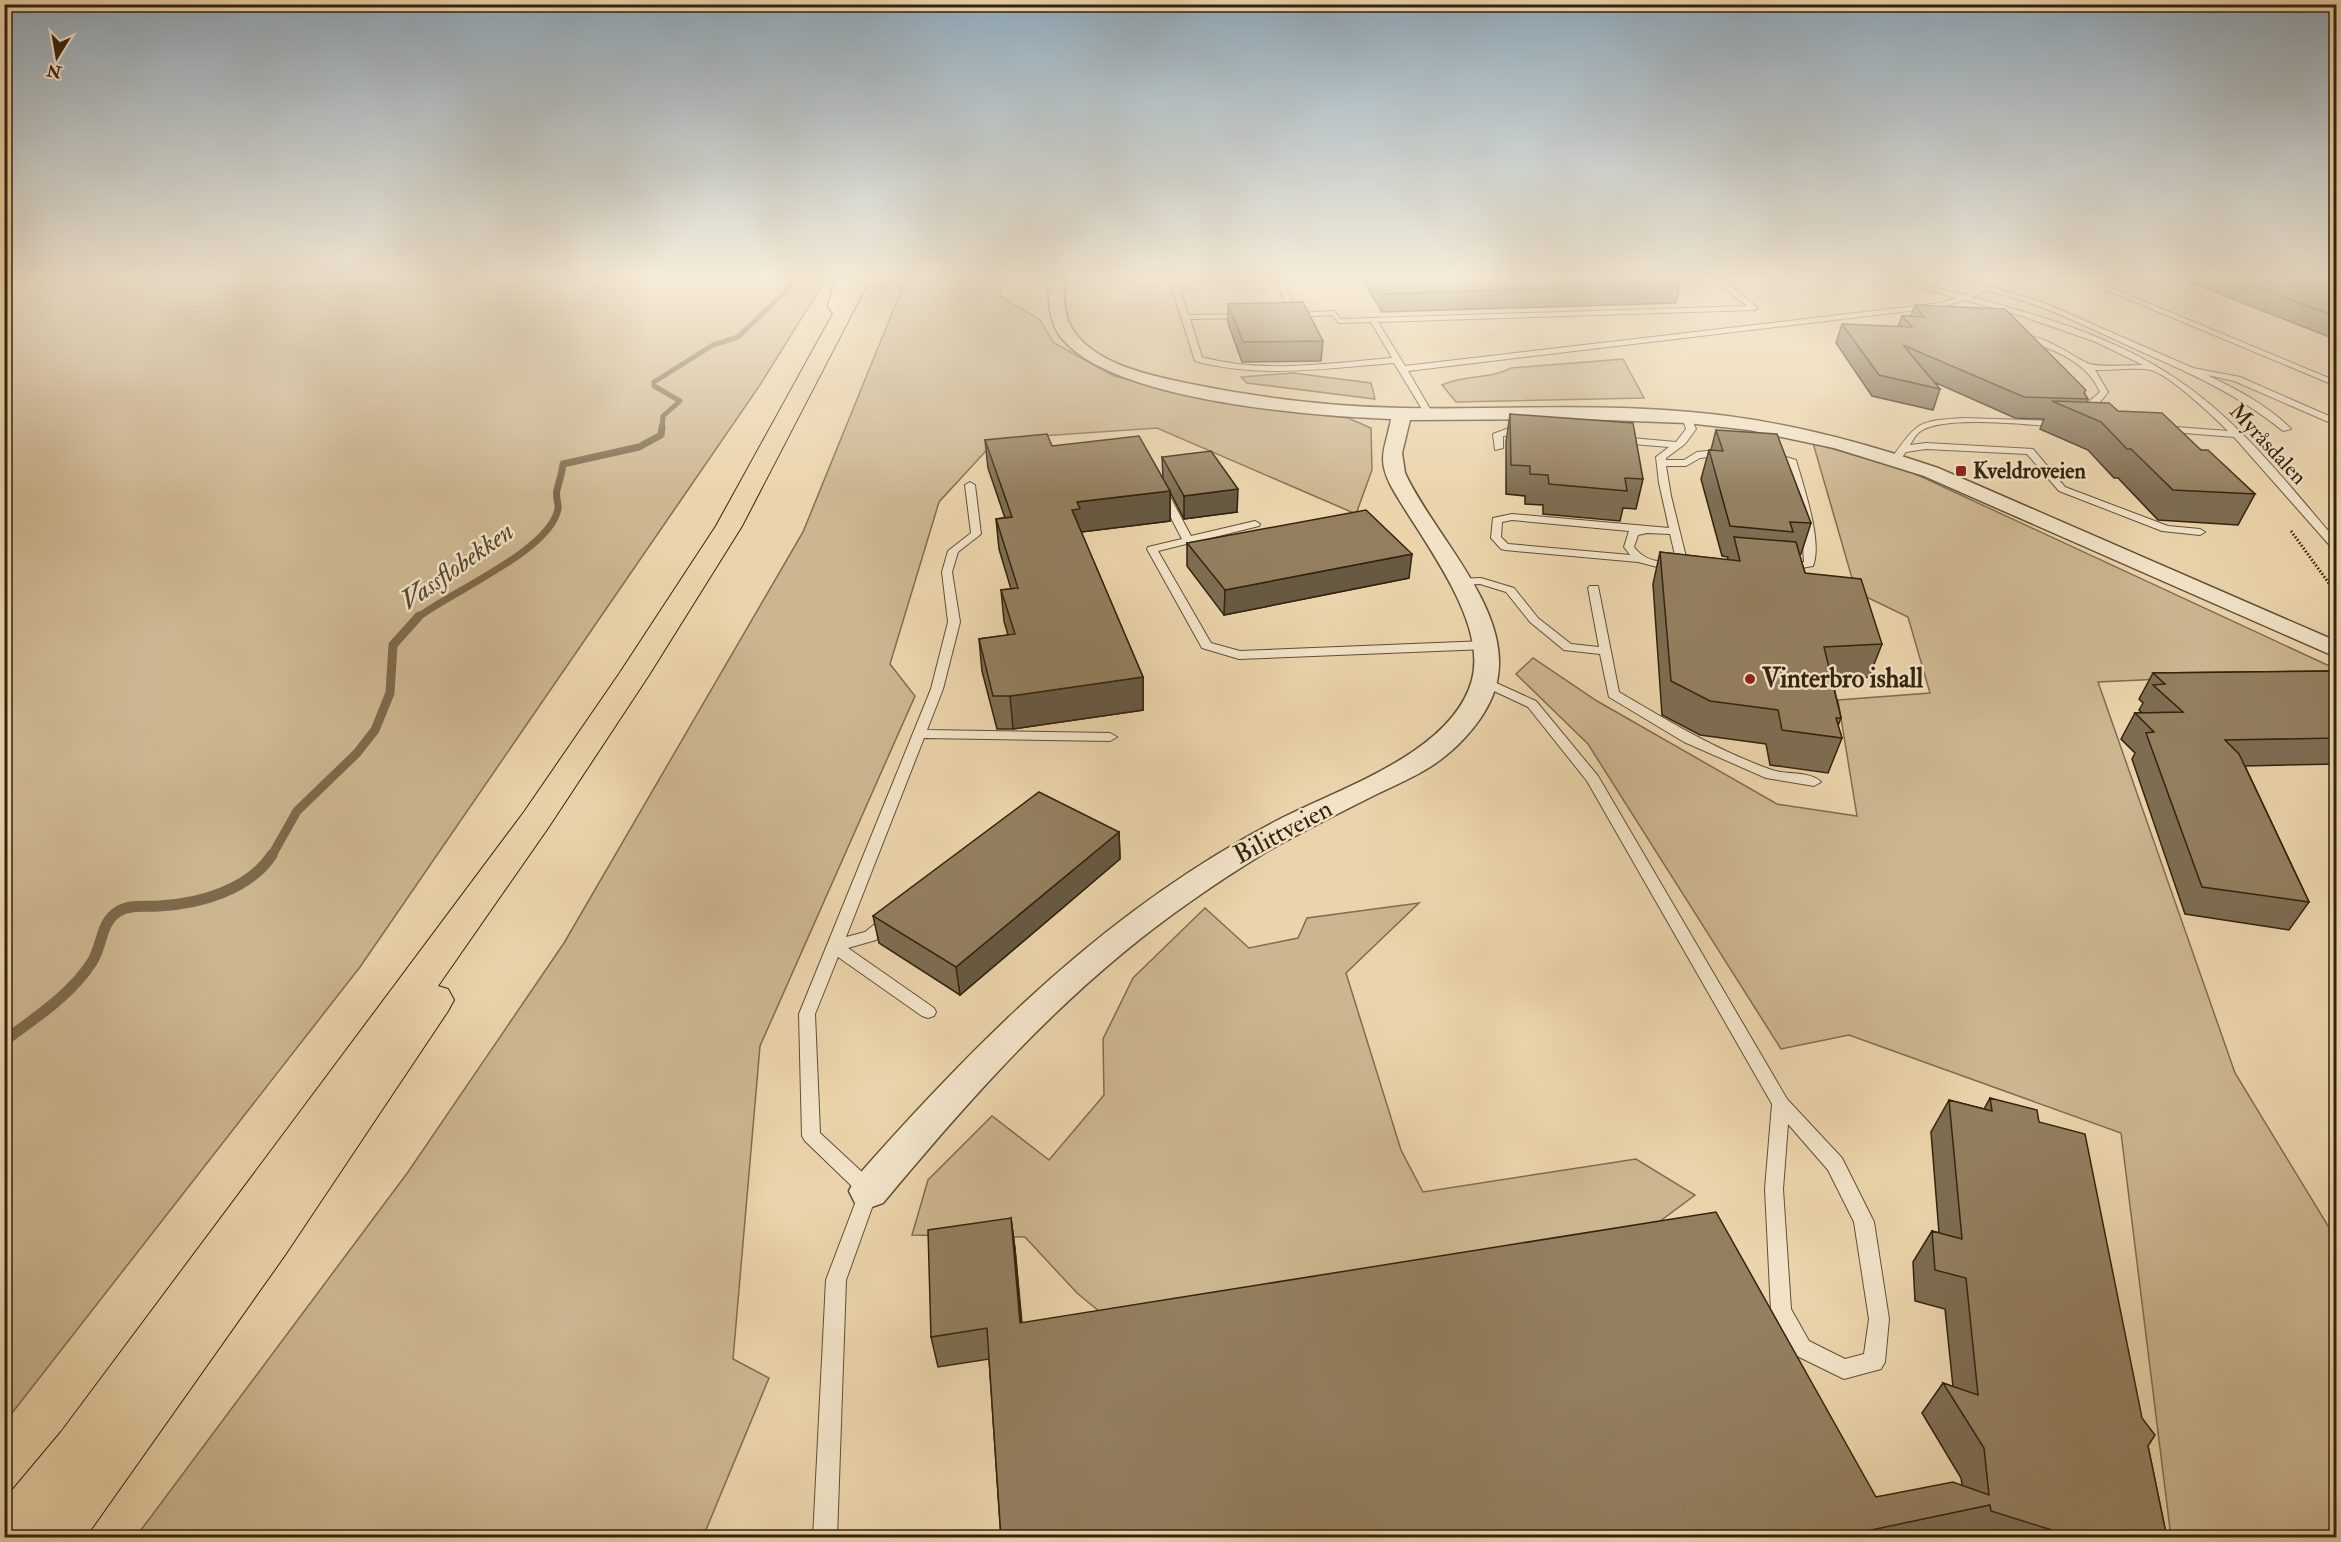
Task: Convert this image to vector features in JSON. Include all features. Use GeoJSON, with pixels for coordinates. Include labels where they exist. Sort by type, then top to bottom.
{"type":"FeatureCollection","features":[{"type":"Feature","properties":{"kind":"highway"},"geometry":{"type":"LineString","coordinates":[[10,1538],[94,1432],[536,820],[634,675],[729,526],[823,351]]}},
{"type":"Feature","properties":{"kind":"highway"},"geometry":{"type":"LineString","coordinates":[[50,1538],[268,1239],[571,803],[701,602],[745,525],[835,351]]}},
{"type":"Feature","properties":{"kind":"street"},"geometry":{"type":"LineString","coordinates":[[1087,351],[1121,369],[1168,384],[1243,399],[1316,408],[1415,414],[1686,417],[1788,430],[1900,454],[1975,490],[2337,650]]}},
{"type":"Feature","properties":{"kind":"street","name":"Bilittveien"},"geometry":{"type":"LineString","coordinates":[[869,1191],[948,1098],[1009,1035],[1125,932],[1250,848],[1420,761],[1443,745],[1474,707],[1483,681],[1486,645],[1482,630],[1458,582],[1395,474],[1391,452],[1415,414]]}},
{"type":"Feature","properties":{"kind":"lane"},"geometry":{"type":"LineString","coordinates":[[1194,351],[1198,358],[1225,367],[1302,366],[1397,360]]}},
{"type":"Feature","properties":{"kind":"lane"},"geometry":{"type":"LineString","coordinates":[[1392,351],[1403,369],[1415,414]]}},
{"type":"Feature","properties":{"kind":"lane"},"geometry":{"type":"LineString","coordinates":[[1403,369],[1556,351]]}},
{"type":"Feature","properties":{"kind":"lane"},"geometry":{"type":"LineString","coordinates":[[2058,351],[2085,367],[2102,383],[2104,392],[2100,398],[2081,414],[2086,420]]}},
{"type":"Feature","properties":{"kind":"lane","name":"Myråsdalen"},"geometry":{"type":"LineString","coordinates":[[2122,351],[2154,368],[2208,407],[2337,546]]}},
{"type":"Feature","properties":{"kind":"lane"},"geometry":{"type":"LineString","coordinates":[[2147,351],[2248,402],[2286,429]]}},
{"type":"Feature","properties":{"kind":"lane"},"geometry":{"type":"LineString","coordinates":[[2257,351],[2337,384]]}},
{"type":"Feature","properties":{"kind":"lane"},"geometry":{"type":"LineString","coordinates":[[2085,367],[2154,368]]}},
{"type":"Feature","properties":{"kind":"lane"},"geometry":{"type":"LineString","coordinates":[[2185,368],[2237,379],[2337,422]]}},
{"type":"Feature","properties":{"kind":"lane"},"geometry":{"type":"LineString","coordinates":[[1676,531],[1512,517],[1497,520],[1496,538],[1505,548],[1638,560],[1665,566],[1687,559],[1676,531],[1661,456],[1678,445],[1691,429],[1686,417]]}},
{"type":"Feature","properties":{"kind":"lane"},"geometry":{"type":"LineString","coordinates":[[1900,454],[1918,428],[1941,422],[2067,424]]}},
{"type":"Feature","properties":{"kind":"lane"},"geometry":{"type":"LineString","coordinates":[[2147,428],[2234,434]]}},
{"type":"Feature","properties":{"kind":"lane"},"geometry":{"type":"LineString","coordinates":[[1498,448],[1498,434],[1509,431],[1531,433]]}},
{"type":"Feature","properties":{"kind":"lane"},"geometry":{"type":"LineString","coordinates":[[1610,439],[1678,445]]}},
{"type":"Feature","properties":{"kind":"lane"},"geometry":{"type":"LineString","coordinates":[[1900,454],[1926,446],[2030,451],[2062,489],[2166,529],[2200,532]]}},
{"type":"Feature","properties":{"kind":"lane"},"geometry":{"type":"LineString","coordinates":[[1662,463],[1686,463],[1697,455],[1735,452]]}},
{"type":"Feature","properties":{"kind":"lane"},"geometry":{"type":"LineString","coordinates":[[1758,454],[1791,460],[1803,500],[1802,511],[1813,555],[1809,564],[1793,569],[1770,567]]}},
{"type":"Feature","properties":{"kind":"lane"},"geometry":{"type":"LineString","coordinates":[[1158,483],[1188,540]]}},
{"type":"Feature","properties":{"kind":"lane"},"geometry":{"type":"LineString","coordinates":[[825,1538],[836,1280],[869,1191],[811,1136],[807,1014],[937,688],[954,622],[947,572],[953,551],[976,534],[970,485]]}},
{"type":"Feature","properties":{"kind":"lane"},"geometry":{"type":"LineString","coordinates":[[1255,524],[1152,549],[1206,645],[1239,655],[1486,645]]}},
{"type":"Feature","properties":{"kind":"lane"},"geometry":{"type":"LineString","coordinates":[[1638,560],[1629,547],[1633,533],[1647,530]]}},
{"type":"Feature","properties":{"kind":"lane"},"geometry":{"type":"LineString","coordinates":[[1458,582],[1480,581],[1510,590],[1534,620],[1568,647],[1604,651]]}},
{"type":"Feature","properties":{"kind":"lane"},"geometry":{"type":"LineString","coordinates":[[1594,588],[1613,694],[1689,739],[1771,775],[1814,782]]}},
{"type":"Feature","properties":{"kind":"lane"},"geometry":{"type":"LineString","coordinates":[[1483,681],[1532,704],[1593,779],[1781,1104],[1835,1164],[1863,1221],[1879,1319],[1874,1362],[1844,1369],[1802,1348],[1781,1311],[1774,1188],[1781,1104]]}},
{"type":"Feature","properties":{"kind":"lane"},"geometry":{"type":"LineString","coordinates":[[919,734],[1110,737]]}},
{"type":"Feature","properties":{"kind":"lane"},"geometry":{"type":"LineString","coordinates":[[834,946],[870,936],[907,906]]}},
{"type":"Feature","properties":{"kind":"lane"},"geometry":{"type":"LineString","coordinates":[[834,946],[928,1012]]}},
{"type":"Feature","properties":{"kind":"shaded area"},"geometry":{"type":"Polygon","coordinates":[[[5,351],[781,351],[360,967],[5,1422],[5,351]]]}},
{"type":"Feature","properties":{"kind":"shaded area"},"geometry":{"type":"Polygon","coordinates":[[[877,351],[1068,351],[1114,376],[1223,403],[1348,418],[1371,428],[1372,470],[1356,514],[1157,428],[997,439],[939,502],[890,664],[915,696],[760,1046],[733,1359],[769,1378],[703,1537],[135,1538],[408,1172],[564,943],[803,532],[877,351]]]}},
{"type":"Feature","properties":{"kind":"shaded area"},"geometry":{"type":"Polygon","coordinates":[[[1623,359],[1644,398],[1456,402],[1442,385],[1459,379],[1503,372],[1511,368],[1623,359]]]}},
{"type":"Feature","properties":{"kind":"shaded area"},"geometry":{"type":"Polygon","coordinates":[[[1293,373],[1371,383],[1375,399],[1247,383],[1241,377],[1293,373]]]}},
{"type":"Feature","properties":{"kind":"shaded area"},"geometry":{"type":"Polygon","coordinates":[[[1813,443],[1909,471],[2336,669],[2336,671],[2098,682],[2235,1073],[2336,1239],[2336,1537],[2171,1537],[2121,1133],[1849,1035],[1781,1049],[1588,744],[1516,674],[1533,658],[1597,701],[1777,804],[1857,816],[1838,700],[1930,693],[1908,617],[1856,592],[1813,443]]]}},
{"type":"Feature","properties":{"kind":"shaded area"},"geometry":{"type":"Polygon","coordinates":[[[1419,903],[1346,973],[1401,1150],[1423,1192],[1636,1159],[1695,1195],[1644,1233],[1100,1312],[1077,1293],[1025,1237],[912,1235],[928,1180],[992,1116],[1049,1160],[1104,1095],[1103,1039],[1133,978],[1205,908],[1249,948],[1298,938],[1307,918],[1419,903]]]}},
{"type":"Feature","properties":{"kind":"building"},"geometry":{"type":"Polygon","coordinates":[[[1862,351],[1908,351],[1940,389],[1879,375],[1862,351]]]}},
{"type":"Feature","properties":{"kind":"building"},"geometry":{"type":"Polygon","coordinates":[[[1917,351],[2047,351],[2086,390],[2084,393],[2088,399],[2024,397],[1917,351]]]}},
{"type":"Feature","properties":{"kind":"building"},"geometry":{"type":"Polygon","coordinates":[[[2052,401],[2109,403],[2118,411],[2162,413],[2201,450],[2208,450],[2255,494],[2173,490],[2101,422],[2052,401]]]}},
{"type":"Feature","properties":{"kind":"building"},"geometry":{"type":"Polygon","coordinates":[[[1510,414],[1633,423],[1643,479],[1625,478],[1627,491],[1549,484],[1548,475],[1530,474],[1530,466],[1511,465],[1510,414]]]}},
{"type":"Feature","properties":{"kind":"building"},"geometry":{"type":"Polygon","coordinates":[[[1716,430],[1777,434],[1811,523],[1790,522],[1793,532],[1730,526],[1709,450],[1723,451],[1716,430]]]}},
{"type":"Feature","properties":{"kind":"building"},"geometry":{"type":"Polygon","coordinates":[[[1047,434],[1052,446],[1139,436],[1170,491],[1077,502],[1080,509],[1072,510],[1143,677],[1010,696],[993,696],[979,639],[1015,634],[1001,590],[1018,588],[996,519],[1012,517],[985,440],[1047,434]]]}},
{"type":"Feature","properties":{"kind":"building"},"geometry":{"type":"Polygon","coordinates":[[[1211,451],[1238,489],[1184,496],[1162,457],[1211,451]]]}},
{"type":"Feature","properties":{"kind":"building"},"geometry":{"type":"Polygon","coordinates":[[[1366,510],[1412,554],[1225,590],[1187,543],[1366,510]]]}},
{"type":"Feature","properties":{"kind":"building","name":"Vinterbro ishall"},"geometry":{"type":"Polygon","coordinates":[[[1734,537],[1796,542],[1805,573],[1861,579],[1882,644],[1824,647],[1841,718],[1836,718],[1842,738],[1782,730],[1778,710],[1710,701],[1671,681],[1660,552],[1740,561],[1734,537]]]}},
{"type":"Feature","properties":{"kind":"building"},"geometry":{"type":"Polygon","coordinates":[[[2337,671],[2337,738],[2225,740],[2239,754],[2309,902],[2202,887],[2146,733],[2154,732],[2135,713],[2183,712],[2153,685],[2165,684],[2153,673],[2337,671]]]}},
{"type":"Feature","properties":{"kind":"building"},"geometry":{"type":"Polygon","coordinates":[[[1039,792],[1119,832],[956,967],[873,916],[1039,792]]]}},
{"type":"Feature","properties":{"kind":"building"},"geometry":{"type":"Polygon","coordinates":[[[1990,1098],[2037,1110],[2039,1122],[2085,1134],[2142,1418],[2155,1435],[2148,1446],[2167,1538],[2064,1538],[2055,1531],[1991,1511],[1990,1505],[1833,1538],[1001,1538],[987,1328],[931,1337],[928,1230],[1011,1218],[1020,1323],[1716,1212],[1876,1497],[1953,1482],[1989,1495],[1984,1448],[1943,1383],[1978,1395],[1966,1278],[1935,1270],[1932,1231],[1962,1239],[1949,1100],[1992,1111],[1990,1098]]]}},
{"type":"Feature","properties":{"kind":"waterway","name":"Vassflobekken"},"geometry":{"type":"LineString","coordinates":[[662,429],[663,416],[680,401],[654,386],[654,382],[703,351]]}},
{"type":"Feature","properties":{"kind":"waterway","name":"Vassflobekken"},"geometry":{"type":"LineString","coordinates":[[418,618],[497,570],[537,540],[551,525],[558,509],[557,493],[563,464],[639,447],[661,435],[662,427]]}},
{"type":"Feature","properties":{"kind":"waterway","name":"Vassflobekken"},"geometry":{"type":"LineString","coordinates":[[271,857],[297,811],[357,753],[375,730],[390,693],[393,645],[418,618]]}},
{"type":"Feature","properties":{"kind":"waterway","name":"Vassflobekken"},"geometry":{"type":"LineString","coordinates":[[4,1041],[52,1005],[74,985],[96,955],[108,921],[119,911],[134,907],[174,905],[222,893],[250,877],[272,855]]}},
{"type":"Feature","properties":{"kind":"place","name":"Kveldroveien"},"geometry":{"type":"Point","coordinates":[1961,471]}},
{"type":"Feature","properties":{"kind":"place","name":"Vinterbro ishall"},"geometry":{"type":"Point","coordinates":[1750,679]}}]}
